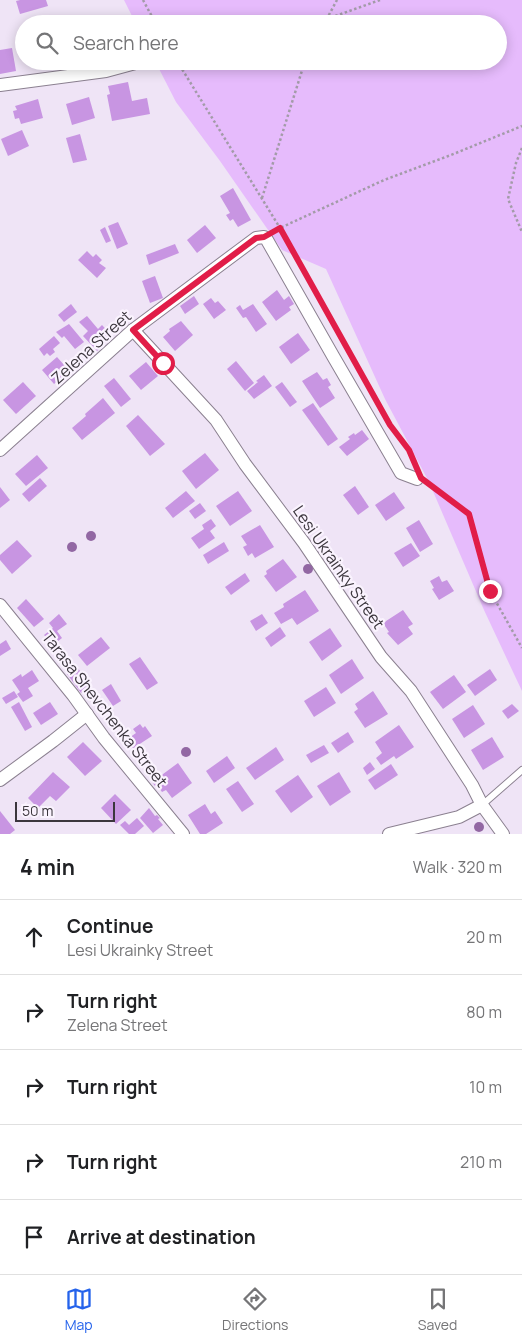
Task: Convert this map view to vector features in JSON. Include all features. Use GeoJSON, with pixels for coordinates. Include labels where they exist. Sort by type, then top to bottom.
{"type":"FeatureCollection","features":[{"type":"Feature","properties":{"kind":"street"},"geometry":{"type":"LineString","coordinates":[[0,85],[110,70]]}},
{"type":"Feature","properties":{"kind":"street"},"geometry":{"type":"LineString","coordinates":[[260,237],[267,240],[402,473],[408,477],[419,476]]}},
{"type":"Feature","properties":{"kind":"street","name":"Zelena Street"},"geometry":{"type":"LineString","coordinates":[[0,450],[133,330],[260,237]]}},
{"type":"Feature","properties":{"kind":"street","name":"Lesi Ukrainky Street"},"geometry":{"type":"LineString","coordinates":[[133,330],[216,420],[245,464],[304,542],[381,658],[412,691],[472,785],[482,804],[503,834]]}},
{"type":"Feature","properties":{"kind":"street","name":"Tarasa Shevchenka Street"},"geometry":{"type":"LineString","coordinates":[[0,605],[24,633],[104,738],[183,834]]}},
{"type":"Feature","properties":{"kind":"street"},"geometry":{"type":"LineString","coordinates":[[0,780],[87,714]]}},
{"type":"Feature","properties":{"kind":"street"},"geometry":{"type":"LineString","coordinates":[[389,834],[459,817],[482,804]]}},
{"type":"Feature","properties":{"kind":"lane"},"geometry":{"type":"LineString","coordinates":[[482,804],[522,770]]}},
{"type":"Feature","properties":{"kind":"path"},"geometry":{"type":"LineString","coordinates":[[143,0],[151,15]]}},
{"type":"Feature","properties":{"kind":"path"},"geometry":{"type":"LineString","coordinates":[[329,15],[336,0]]}},
{"type":"Feature","properties":{"kind":"path"},"geometry":{"type":"LineString","coordinates":[[338,15],[380,0]]}},
{"type":"Feature","properties":{"kind":"path"},"geometry":{"type":"LineString","coordinates":[[183,70],[280,228],[390,425],[409,450],[419,476],[469,514],[490,591],[522,648]]}},
{"type":"Feature","properties":{"kind":"path"},"geometry":{"type":"LineString","coordinates":[[262,199],[302,70]]}},
{"type":"Feature","properties":{"kind":"path"},"geometry":{"type":"LineString","coordinates":[[260,237],[384,180],[451,156],[522,126]]}},
{"type":"Feature","properties":{"kind":"path"},"geometry":{"type":"LineString","coordinates":[[522,148],[516,163],[508,199],[522,232]]}},
{"type":"Feature","properties":{"kind":"shaded area"},"geometry":{"type":"Polygon","coordinates":[[[124,0],[522,0],[522,691],[484,610],[429,482],[385,399],[326,269],[282,250],[176,102],[160,70],[507,70],[507,15],[132,15],[124,0]]]}},
{"type":"Feature","properties":{"kind":"building"},"geometry":{"type":"Polygon","coordinates":[[[46,0],[48,6],[20,14],[16,1],[46,0]]]}},
{"type":"Feature","properties":{"kind":"building"},"geometry":{"type":"Polygon","coordinates":[[[12,48],[16,71],[0,74],[0,50],[12,48]]]}},
{"type":"Feature","properties":{"kind":"building"},"geometry":{"type":"Polygon","coordinates":[[[128,82],[132,101],[147,98],[150,114],[112,121],[107,95],[110,94],[108,86],[128,82]]]}},
{"type":"Feature","properties":{"kind":"building"},"geometry":{"type":"Polygon","coordinates":[[[89,97],[95,118],[72,125],[66,104],[89,97]]]}},
{"type":"Feature","properties":{"kind":"building"},"geometry":{"type":"Polygon","coordinates":[[[38,99],[43,118],[21,124],[19,118],[15,119],[13,111],[17,110],[15,106],[38,99]]]}},
{"type":"Feature","properties":{"kind":"building"},"geometry":{"type":"Polygon","coordinates":[[[22,130],[29,146],[8,156],[1,139],[22,130]]]}},
{"type":"Feature","properties":{"kind":"building"},"geometry":{"type":"Polygon","coordinates":[[[80,134],[87,160],[73,163],[66,138],[80,134]]]}},
{"type":"Feature","properties":{"kind":"building"},"geometry":{"type":"Polygon","coordinates":[[[233,188],[251,220],[238,227],[233,219],[230,221],[226,215],[230,213],[220,196],[233,188]]]}},
{"type":"Feature","properties":{"kind":"building"},"geometry":{"type":"Polygon","coordinates":[[[118,222],[128,244],[117,249],[108,226],[118,222]]]}},
{"type":"Feature","properties":{"kind":"building"},"geometry":{"type":"Polygon","coordinates":[[[205,225],[216,238],[197,253],[187,240],[205,225]]]}},
{"type":"Feature","properties":{"kind":"building"},"geometry":{"type":"Polygon","coordinates":[[[105,227],[111,241],[106,243],[100,230],[105,227]]]}},
{"type":"Feature","properties":{"kind":"building"},"geometry":{"type":"Polygon","coordinates":[[[175,244],[179,253],[149,265],[146,255],[175,244]]]}},
{"type":"Feature","properties":{"kind":"building"},"geometry":{"type":"Polygon","coordinates":[[[87,251],[93,257],[96,254],[102,260],[99,263],[106,268],[97,278],[78,260],[87,251]]]}},
{"type":"Feature","properties":{"kind":"building"},"geometry":{"type":"Polygon","coordinates":[[[155,276],[163,298],[150,303],[142,281],[155,276]]]}},
{"type":"Feature","properties":{"kind":"building"},"geometry":{"type":"Polygon","coordinates":[[[277,290],[284,300],[289,296],[294,304],[289,307],[291,310],[276,321],[262,302],[277,290]]]}},
{"type":"Feature","properties":{"kind":"building"},"geometry":{"type":"Polygon","coordinates":[[[194,296],[199,304],[185,314],[180,306],[194,296]]]}},
{"type":"Feature","properties":{"kind":"building"},"geometry":{"type":"Polygon","coordinates":[[[211,298],[215,303],[218,301],[226,310],[214,319],[203,304],[211,298]]]}},
{"type":"Feature","properties":{"kind":"building"},"geometry":{"type":"Polygon","coordinates":[[[71,304],[77,312],[64,322],[58,315],[71,304]]]}},
{"type":"Feature","properties":{"kind":"building"},"geometry":{"type":"Polygon","coordinates":[[[253,304],[267,324],[256,332],[246,317],[243,318],[236,308],[240,305],[243,310],[253,304]]]}},
{"type":"Feature","properties":{"kind":"building"},"geometry":{"type":"Polygon","coordinates":[[[87,316],[98,329],[102,325],[112,336],[97,351],[83,336],[88,331],[79,322],[87,316]]]}},
{"type":"Feature","properties":{"kind":"building"},"geometry":{"type":"Polygon","coordinates":[[[181,321],[193,335],[175,351],[163,337],[170,331],[169,329],[181,321]]]}},
{"type":"Feature","properties":{"kind":"building"},"geometry":{"type":"Polygon","coordinates":[[[69,324],[84,342],[75,349],[64,336],[62,338],[56,332],[69,324]]]}},
{"type":"Feature","properties":{"kind":"building"},"geometry":{"type":"Polygon","coordinates":[[[298,333],[310,350],[291,364],[279,347],[298,333]]]}},
{"type":"Feature","properties":{"kind":"building"},"geometry":{"type":"Polygon","coordinates":[[[54,336],[60,343],[53,349],[55,352],[50,356],[47,353],[44,356],[39,349],[54,336]]]}},
{"type":"Feature","properties":{"kind":"building"},"geometry":{"type":"Polygon","coordinates":[[[57,357],[65,366],[58,372],[62,377],[54,384],[42,370],[57,357]]]}},
{"type":"Feature","properties":{"kind":"building"},"geometry":{"type":"Polygon","coordinates":[[[236,361],[254,383],[245,391],[227,369],[236,361]]]}},
{"type":"Feature","properties":{"kind":"building"},"geometry":{"type":"Polygon","coordinates":[[[146,362],[158,376],[141,390],[129,376],[146,362]]]}},
{"type":"Feature","properties":{"kind":"building"},"geometry":{"type":"Polygon","coordinates":[[[317,372],[323,380],[327,378],[331,385],[328,387],[335,398],[320,408],[302,381],[317,372]]]}},
{"type":"Feature","properties":{"kind":"building"},"geometry":{"type":"Polygon","coordinates":[[[264,375],[272,386],[254,399],[247,391],[264,375]]]}},
{"type":"Feature","properties":{"kind":"building"},"geometry":{"type":"Polygon","coordinates":[[[114,378],[131,399],[121,407],[104,386],[114,378]]]}},
{"type":"Feature","properties":{"kind":"building"},"geometry":{"type":"Polygon","coordinates":[[[23,382],[36,396],[16,414],[3,400],[23,382]]]}},
{"type":"Feature","properties":{"kind":"building"},"geometry":{"type":"Polygon","coordinates":[[[282,382],[297,402],[290,407],[275,387],[282,382]]]}},
{"type":"Feature","properties":{"kind":"building"},"geometry":{"type":"Polygon","coordinates":[[[103,398],[115,413],[82,440],[72,428],[103,398]]]}},
{"type":"Feature","properties":{"kind":"building"},"geometry":{"type":"Polygon","coordinates":[[[313,403],[338,439],[328,446],[302,410],[313,403]]]}},
{"type":"Feature","properties":{"kind":"building"},"geometry":{"type":"Polygon","coordinates":[[[138,415],[165,444],[150,456],[126,426],[138,415]]]}},
{"type":"Feature","properties":{"kind":"building"},"geometry":{"type":"Polygon","coordinates":[[[362,430],[369,439],[347,456],[339,447],[350,439],[348,437],[362,430]]]}},
{"type":"Feature","properties":{"kind":"building"},"geometry":{"type":"Polygon","coordinates":[[[205,453],[219,470],[196,489],[182,471],[205,453]]]}},
{"type":"Feature","properties":{"kind":"building"},"geometry":{"type":"Polygon","coordinates":[[[37,455],[48,468],[26,486],[15,474],[37,455]]]}},
{"type":"Feature","properties":{"kind":"building"},"geometry":{"type":"Polygon","coordinates":[[[40,478],[47,486],[29,502],[22,494],[40,478]]]}},
{"type":"Feature","properties":{"kind":"building"},"geometry":{"type":"Polygon","coordinates":[[[355,486],[369,507],[358,515],[343,495],[355,486]]]}},
{"type":"Feature","properties":{"kind":"building"},"geometry":{"type":"Polygon","coordinates":[[[0,487],[10,500],[0,508],[0,487]]]}},
{"type":"Feature","properties":{"kind":"building"},"geometry":{"type":"Polygon","coordinates":[[[186,491],[195,501],[173,518],[165,508],[186,491]]]}},
{"type":"Feature","properties":{"kind":"building"},"geometry":{"type":"Polygon","coordinates":[[[238,491],[252,511],[230,526],[216,506],[238,491]]]}},
{"type":"Feature","properties":{"kind":"building"},"geometry":{"type":"Polygon","coordinates":[[[394,492],[405,508],[386,521],[375,505],[394,492]]]}},
{"type":"Feature","properties":{"kind":"building"},"geometry":{"type":"Polygon","coordinates":[[[200,503],[206,511],[195,519],[189,511],[200,503]]]}},
{"type":"Feature","properties":{"kind":"building"},"geometry":{"type":"Polygon","coordinates":[[[211,519],[216,526],[210,531],[215,538],[199,549],[191,538],[204,529],[202,525],[211,519]]]}},
{"type":"Feature","properties":{"kind":"building"},"geometry":{"type":"Polygon","coordinates":[[[419,520],[433,544],[420,552],[406,528],[419,520]]]}},
{"type":"Feature","properties":{"kind":"building"},"geometry":{"type":"Polygon","coordinates":[[[260,525],[274,547],[255,558],[252,553],[248,556],[243,547],[247,545],[241,536],[260,525]]]}},
{"type":"Feature","properties":{"kind":"building"},"geometry":{"type":"Polygon","coordinates":[[[17,540],[32,556],[12,574],[0,560],[0,555],[17,540]]]}},
{"type":"Feature","properties":{"kind":"building"},"geometry":{"type":"Polygon","coordinates":[[[224,542],[229,551],[208,564],[203,555],[224,542]]]}},
{"type":"Feature","properties":{"kind":"building"},"geometry":{"type":"Polygon","coordinates":[[[411,543],[420,556],[403,567],[394,553],[411,543]]]}},
{"type":"Feature","properties":{"kind":"building"},"geometry":{"type":"Polygon","coordinates":[[[283,559],[297,577],[276,592],[264,576],[267,574],[266,571],[283,559]]]}},
{"type":"Feature","properties":{"kind":"building"},"geometry":{"type":"Polygon","coordinates":[[[245,573],[250,581],[231,595],[225,587],[245,573]]]}},
{"type":"Feature","properties":{"kind":"building"},"geometry":{"type":"Polygon","coordinates":[[[439,576],[442,582],[447,580],[454,591],[439,600],[432,589],[434,588],[430,581],[439,576]]]}},
{"type":"Feature","properties":{"kind":"building"},"geometry":{"type":"Polygon","coordinates":[[[305,590],[319,611],[297,625],[292,618],[281,624],[274,613],[284,607],[283,604],[305,590]]]}},
{"type":"Feature","properties":{"kind":"building"},"geometry":{"type":"Polygon","coordinates":[[[26,599],[44,619],[34,627],[17,608],[26,599]]]}},
{"type":"Feature","properties":{"kind":"building"},"geometry":{"type":"Polygon","coordinates":[[[403,610],[413,624],[408,627],[413,634],[398,645],[387,633],[389,632],[383,623],[403,610]]]}},
{"type":"Feature","properties":{"kind":"building"},"geometry":{"type":"Polygon","coordinates":[[[59,614],[67,624],[57,631],[62,638],[53,645],[44,635],[53,628],[49,623],[59,614]]]}},
{"type":"Feature","properties":{"kind":"building"},"geometry":{"type":"Polygon","coordinates":[[[262,614],[268,623],[256,631],[250,621],[262,614]]]}},
{"type":"Feature","properties":{"kind":"building"},"geometry":{"type":"Polygon","coordinates":[[[280,627],[286,636],[271,647],[265,638],[280,627]]]}},
{"type":"Feature","properties":{"kind":"building"},"geometry":{"type":"Polygon","coordinates":[[[330,628],[342,646],[322,661],[309,642],[330,628]]]}},
{"type":"Feature","properties":{"kind":"building"},"geometry":{"type":"Polygon","coordinates":[[[101,637],[110,648],[87,666],[78,655],[101,637]]]}},
{"type":"Feature","properties":{"kind":"building"},"geometry":{"type":"Polygon","coordinates":[[[6,640],[11,649],[0,656],[0,644],[6,640]]]}},
{"type":"Feature","properties":{"kind":"building"},"geometry":{"type":"Polygon","coordinates":[[[140,657],[158,683],[147,690],[129,664],[140,657]]]}},
{"type":"Feature","properties":{"kind":"building"},"geometry":{"type":"Polygon","coordinates":[[[352,659],[364,678],[341,694],[329,675],[352,659]]]}},
{"type":"Feature","properties":{"kind":"building"},"geometry":{"type":"Polygon","coordinates":[[[77,667],[91,685],[81,693],[67,674],[77,667]]]}},
{"type":"Feature","properties":{"kind":"building"},"geometry":{"type":"Polygon","coordinates":[[[490,669],[497,680],[475,696],[467,685],[490,669]]]}},
{"type":"Feature","properties":{"kind":"building"},"geometry":{"type":"Polygon","coordinates":[[[32,670],[39,681],[28,688],[33,696],[23,702],[17,694],[20,692],[12,680],[21,674],[22,677],[32,670]]]}},
{"type":"Feature","properties":{"kind":"building"},"geometry":{"type":"Polygon","coordinates":[[[454,675],[466,692],[443,709],[430,692],[454,675]]]}},
{"type":"Feature","properties":{"kind":"building"},"geometry":{"type":"Polygon","coordinates":[[[111,684],[121,701],[113,706],[102,690],[111,684]]]}},
{"type":"Feature","properties":{"kind":"building"},"geometry":{"type":"Polygon","coordinates":[[[326,687],[336,703],[314,717],[304,701],[326,687]]]}},
{"type":"Feature","properties":{"kind":"building"},"geometry":{"type":"Polygon","coordinates":[[[14,691],[18,697],[6,704],[2,698],[14,691]]]}},
{"type":"Feature","properties":{"kind":"building"},"geometry":{"type":"Polygon","coordinates":[[[373,691],[388,714],[365,728],[354,712],[358,709],[355,704],[373,691]]]}},
{"type":"Feature","properties":{"kind":"building"},"geometry":{"type":"Polygon","coordinates":[[[19,702],[32,727],[25,731],[11,707],[19,702]]]}},
{"type":"Feature","properties":{"kind":"building"},"geometry":{"type":"Polygon","coordinates":[[[50,702],[58,714],[41,725],[33,713],[50,702]]]}},
{"type":"Feature","properties":{"kind":"building"},"geometry":{"type":"Polygon","coordinates":[[[512,704],[519,711],[508,719],[502,711],[512,704]]]}},
{"type":"Feature","properties":{"kind":"building"},"geometry":{"type":"Polygon","coordinates":[[[473,705],[485,724],[464,738],[452,719],[473,705]]]}},
{"type":"Feature","properties":{"kind":"building"},"geometry":{"type":"Polygon","coordinates":[[[140,724],[143,728],[145,726],[152,736],[132,749],[126,740],[136,733],[133,729],[140,724]]]}},
{"type":"Feature","properties":{"kind":"building"},"geometry":{"type":"Polygon","coordinates":[[[399,725],[414,747],[396,759],[394,756],[381,765],[376,758],[382,753],[375,742],[399,725]]]}},
{"type":"Feature","properties":{"kind":"building"},"geometry":{"type":"Polygon","coordinates":[[[348,732],[354,742],[338,753],[331,743],[348,732]]]}},
{"type":"Feature","properties":{"kind":"building"},"geometry":{"type":"Polygon","coordinates":[[[492,737],[504,757],[483,770],[471,750],[492,737]]]}},
{"type":"Feature","properties":{"kind":"building"},"geometry":{"type":"Polygon","coordinates":[[[83,742],[102,761],[85,776],[67,757],[83,742]]]}},
{"type":"Feature","properties":{"kind":"building"},"geometry":{"type":"Polygon","coordinates":[[[324,745],[329,753],[311,763],[306,755],[324,745]]]}},
{"type":"Feature","properties":{"kind":"building"},"geometry":{"type":"Polygon","coordinates":[[[276,747],[284,760],[255,780],[246,768],[276,747]]]}},
{"type":"Feature","properties":{"kind":"building"},"geometry":{"type":"Polygon","coordinates":[[[227,756],[235,768],[214,783],[206,771],[227,756]]]}},
{"type":"Feature","properties":{"kind":"building"},"geometry":{"type":"Polygon","coordinates":[[[370,762],[375,769],[367,775],[363,768],[370,762]]]}},
{"type":"Feature","properties":{"kind":"building"},"geometry":{"type":"Polygon","coordinates":[[[178,763],[192,783],[172,798],[166,790],[162,792],[151,781],[157,773],[159,777],[178,763]]]}},
{"type":"Feature","properties":{"kind":"building"},"geometry":{"type":"Polygon","coordinates":[[[391,764],[398,775],[375,790],[368,780],[391,764]]]}},
{"type":"Feature","properties":{"kind":"building"},"geometry":{"type":"Polygon","coordinates":[[[53,772],[70,787],[56,801],[50,796],[38,808],[28,798],[53,772]]]}},
{"type":"Feature","properties":{"kind":"building"},"geometry":{"type":"Polygon","coordinates":[[[339,772],[351,792],[330,806],[317,786],[339,772]]]}},
{"type":"Feature","properties":{"kind":"building"},"geometry":{"type":"Polygon","coordinates":[[[298,775],[313,797],[291,813],[275,791],[298,775]]]}},
{"type":"Feature","properties":{"kind":"building"},"geometry":{"type":"Polygon","coordinates":[[[238,781],[254,804],[242,812],[226,789],[238,781]]]}},
{"type":"Feature","properties":{"kind":"building"},"geometry":{"type":"Polygon","coordinates":[[[115,794],[131,810],[116,824],[101,808],[115,794]]]}},
{"type":"Feature","properties":{"kind":"building"},"geometry":{"type":"Polygon","coordinates":[[[205,804],[211,814],[215,811],[223,823],[206,834],[200,834],[188,815],[205,804]]]}},
{"type":"Feature","properties":{"kind":"building"},"geometry":{"type":"Polygon","coordinates":[[[149,808],[155,816],[157,815],[160,818],[158,819],[163,825],[153,833],[140,818],[149,808]]]}},
{"type":"Feature","properties":{"kind":"building"},"geometry":{"type":"Polygon","coordinates":[[[0,811],[15,830],[10,834],[0,834],[0,811]]]}},
{"type":"Feature","properties":{"kind":"building"},"geometry":{"type":"Polygon","coordinates":[[[137,818],[144,826],[135,834],[129,834],[120,825],[125,821],[129,825],[137,818]]]}},
{"type":"Feature","properties":{"kind":"route"},"geometry":{"type":"LineString","coordinates":[[163,363],[133,330],[256,238],[264,237],[280,228],[390,425],[409,450],[421,478],[469,514],[490,591]]}}]}
